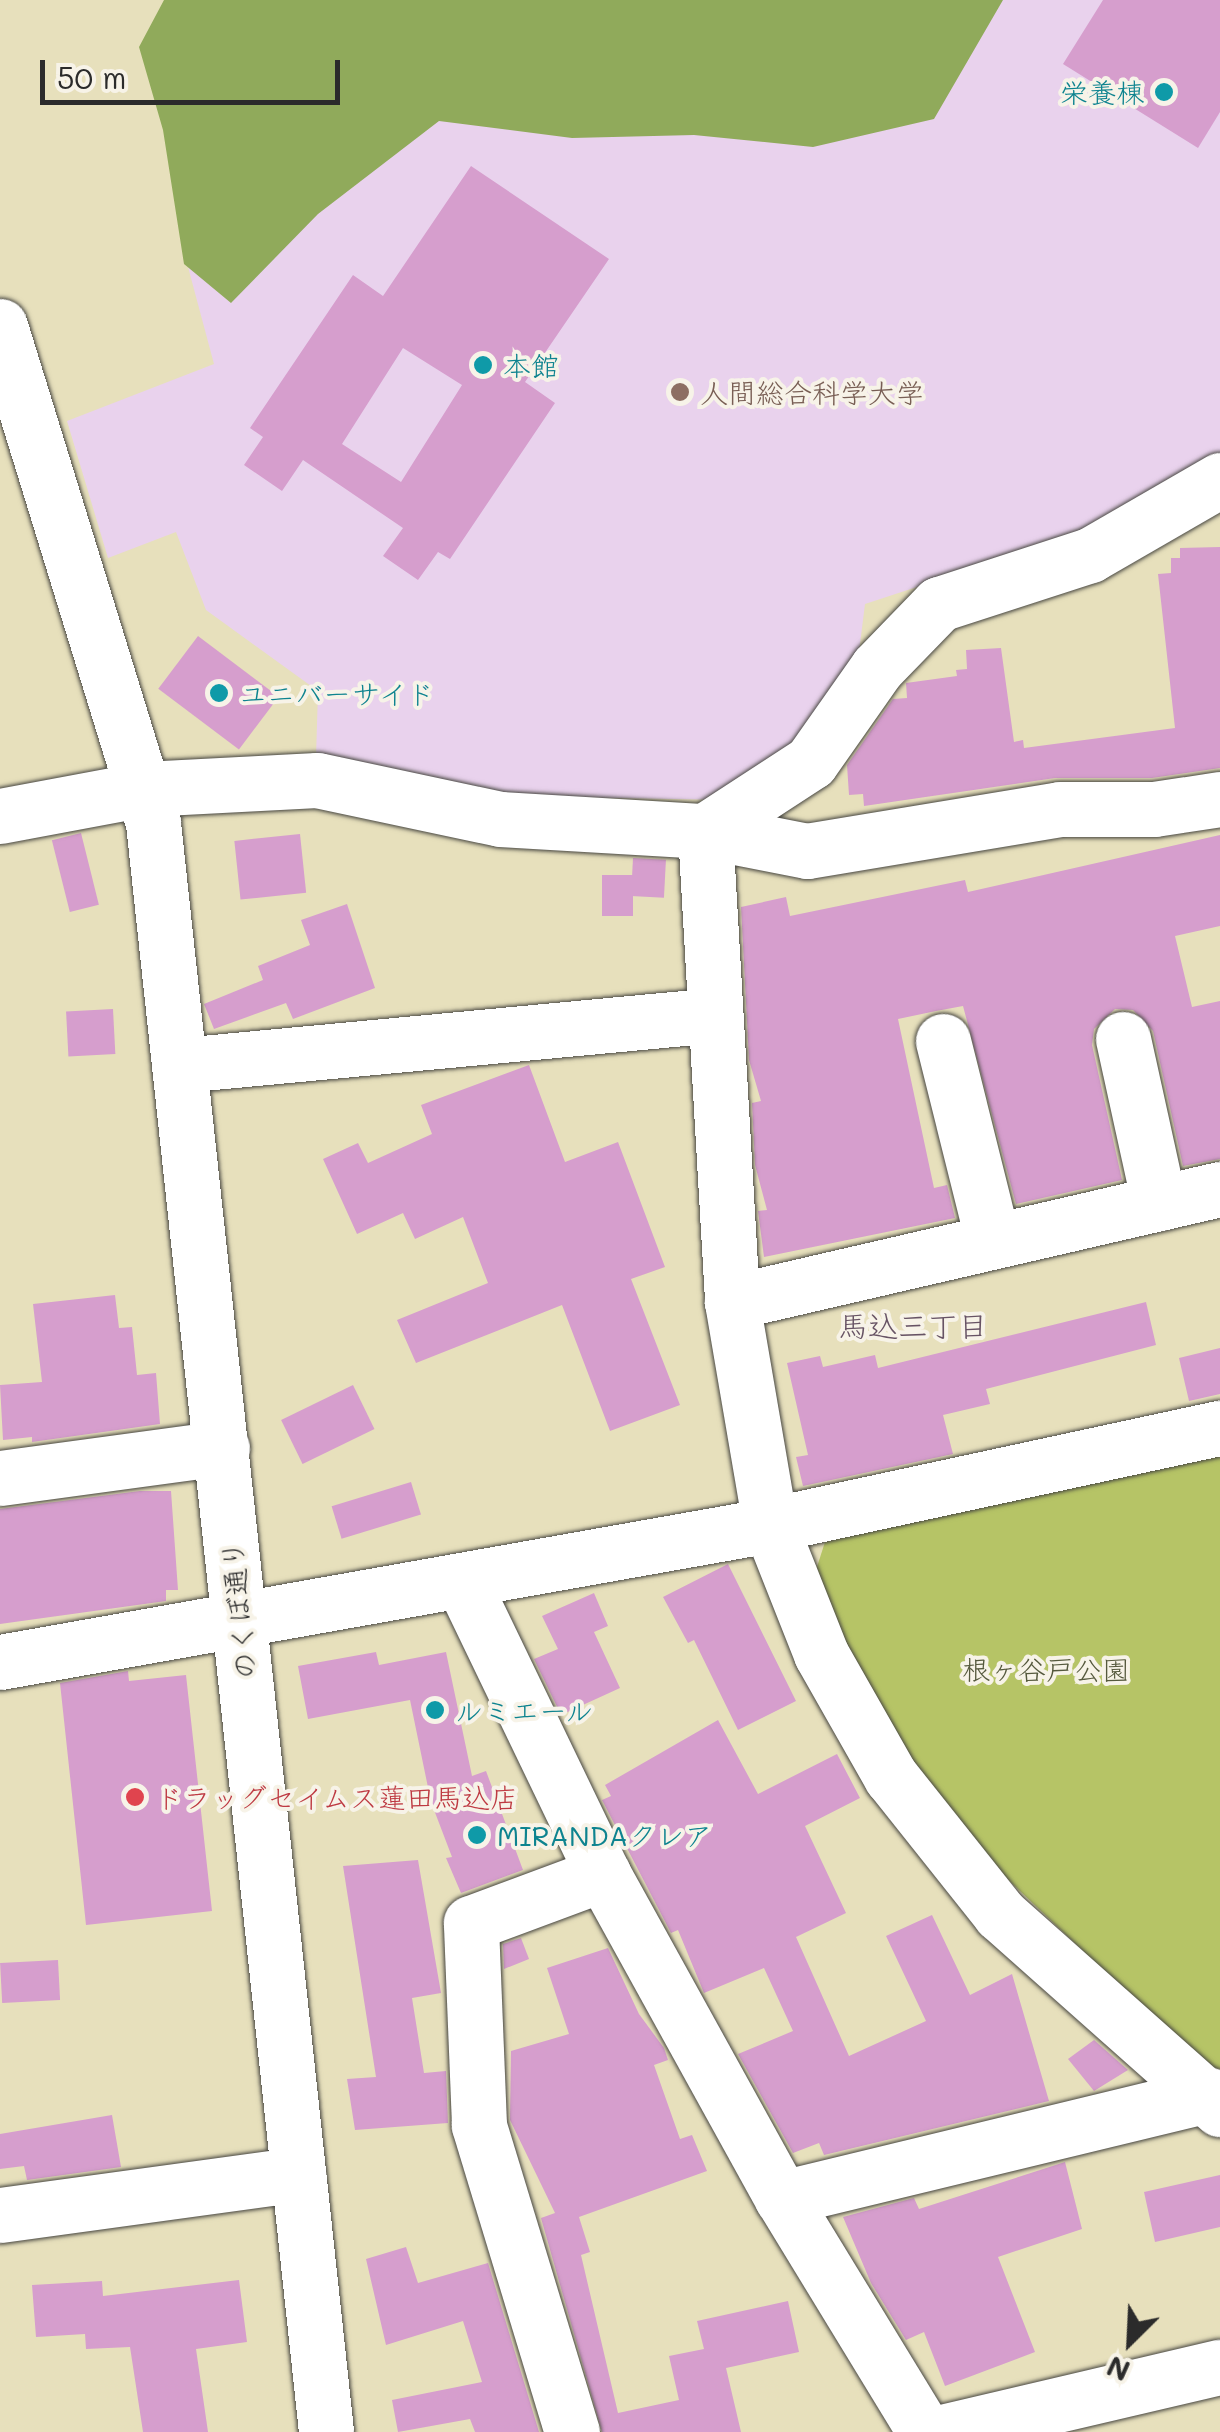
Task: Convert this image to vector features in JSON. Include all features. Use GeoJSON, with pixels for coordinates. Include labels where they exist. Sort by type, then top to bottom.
{"type":"FeatureCollection","features":[{"type":"Feature","properties":{"kind":"street","name":"のくぼ通り"},"geometry":{"type":"LineString","coordinates":[[0,326],[144,788],[181,1065],[326,2432]]}},
{"type":"Feature","properties":{"kind":"street"},"geometry":{"type":"LineString","coordinates":[[705,831],[811,762],[877,668],[939,604],[1090,555],[1220,480]]}},
{"type":"Feature","properties":{"kind":"street"},"geometry":{"type":"LineString","coordinates":[[0,816],[144,788],[317,780],[500,819],[705,831],[807,852],[1060,809],[1154,809],[1220,800]]}},
{"type":"Feature","properties":{"kind":"street"},"geometry":{"type":"LineString","coordinates":[[705,831],[732,1302],[770,1525],[821,1654],[890,1776],[1000,1914],[1214,2102]]}},
{"type":"Feature","properties":{"kind":"street"},"geometry":{"type":"LineString","coordinates":[[181,1065],[716,1015]]}},
{"type":"Feature","properties":{"kind":"street"},"geometry":{"type":"LineString","coordinates":[[1123,1039],[1159,1202]]}},
{"type":"Feature","properties":{"kind":"street"},"geometry":{"type":"LineString","coordinates":[[943,1041],[992,1238]]}},
{"type":"Feature","properties":{"kind":"street"},"geometry":{"type":"LineString","coordinates":[[732,1302],[992,1238],[1220,1189]]}},
{"type":"Feature","properties":{"kind":"street"},"geometry":{"type":"LineString","coordinates":[[0,1662],[770,1525],[1220,1428]]}},
{"type":"Feature","properties":{"kind":"street"},"geometry":{"type":"LineString","coordinates":[[0,1478],[222,1448]]}},
{"type":"Feature","properties":{"kind":"street"},"geometry":{"type":"LineString","coordinates":[[462,1581],[603,1874],[782,2198],[925,2432]]}},
{"type":"Feature","properties":{"kind":"street"},"geometry":{"type":"LineString","coordinates":[[572,2432],[479,2124],[471,1923],[603,1874]]}},
{"type":"Feature","properties":{"kind":"street"},"geometry":{"type":"LineString","coordinates":[[782,2198],[1214,2102]]}},
{"type":"Feature","properties":{"kind":"street"},"geometry":{"type":"LineString","coordinates":[[0,2215],[298,2174]]}},
{"type":"Feature","properties":{"kind":"street"},"geometry":{"type":"LineString","coordinates":[[942,2432],[1220,2367]]}},
{"type":"Feature","properties":{"kind":"shaded area","name":"人間総合科学大学"},"geometry":{"type":"Polygon","coordinates":[[[701,0],[1220,0],[1220,461],[1096,528],[865,604],[856,676],[822,727],[732,800],[489,796],[316,757],[318,691],[206,610],[176,532],[108,558],[67,421],[214,364],[180,237],[701,0]]]}},
{"type":"Feature","properties":{"kind":"green space"},"geometry":{"type":"Polygon","coordinates":[[[164,0],[1003,0],[934,119],[813,147],[694,135],[572,138],[439,121],[318,214],[231,303],[184,264],[163,130],[139,47],[164,0]]]}},
{"type":"Feature","properties":{"kind":"green space","name":"根ヶ谷戸公園"},"geometry":{"type":"Polygon","coordinates":[[[1220,1452],[1220,2081],[939,1814],[879,1730],[816,1570],[825,1542],[1220,1452]]]}},
{"type":"Feature","properties":{"kind":"building","name":"栄養棟"},"geometry":{"type":"Polygon","coordinates":[[[1103,0],[1220,0],[1220,112],[1198,148],[1063,64],[1103,0]]]}},
{"type":"Feature","properties":{"kind":"building","name":"本館"},"geometry":{"type":"Polygon","coordinates":[[[471,166],[609,259],[525,382],[555,403],[450,559],[438,552],[418,580],[383,556],[403,528],[303,460],[282,491],[244,465],[263,437],[250,428],[353,275],[383,296],[471,166]],[[403,348],[342,444],[401,482],[462,385],[403,348]]]}},
{"type":"Feature","properties":{"kind":"building"},"geometry":{"type":"Polygon","coordinates":[[[1220,547],[1220,768],[1152,778],[1055,778],[864,806],[863,794],[849,795],[847,765],[893,699],[907,698],[906,683],[957,676],[956,670],[967,669],[966,650],[1001,648],[1014,742],[1023,740],[1024,748],[1175,728],[1158,574],[1171,573],[1171,558],[1180,558],[1180,548],[1220,547]]]}},
{"type":"Feature","properties":{"kind":"building","name":"ユニバーサイド"},"geometry":{"type":"Polygon","coordinates":[[[198,636],[279,697],[239,749],[158,689],[198,636]]]}},
{"type":"Feature","properties":{"kind":"building"},"geometry":{"type":"Polygon","coordinates":[[[81,833],[99,905],[70,912],[52,840],[81,833]]]}},
{"type":"Feature","properties":{"kind":"building"},"geometry":{"type":"Polygon","coordinates":[[[300,834],[306,893],[241,900],[234,841],[300,834]]]}},
{"type":"Feature","properties":{"kind":"building"},"geometry":{"type":"Polygon","coordinates":[[[1220,835],[1220,926],[1175,936],[1192,1007],[1220,1001],[1220,1159],[1183,1166],[1153,1031],[1133,1010],[1115,1009],[1094,1029],[1092,1045],[1122,1180],[1016,1204],[963,1006],[898,1019],[934,1188],[947,1185],[955,1218],[764,1257],[758,1211],[767,1210],[755,1165],[752,1103],[761,1101],[749,1060],[741,907],[786,897],[790,916],[965,880],[968,892],[1220,835]]]}},
{"type":"Feature","properties":{"kind":"building"},"geometry":{"type":"Polygon","coordinates":[[[633,858],[666,860],[664,898],[631,896],[633,858]]]}},
{"type":"Feature","properties":{"kind":"building"},"geometry":{"type":"Polygon","coordinates":[[[602,875],[633,875],[633,916],[602,916],[602,875]]]}},
{"type":"Feature","properties":{"kind":"building"},"geometry":{"type":"Polygon","coordinates":[[[347,904],[375,988],[293,1019],[286,1003],[214,1029],[204,1004],[263,980],[258,966],[310,945],[301,920],[347,904]]]}},
{"type":"Feature","properties":{"kind":"building"},"geometry":{"type":"Polygon","coordinates":[[[113,1009],[115,1054],[68,1056],[66,1011],[113,1009]]]}},
{"type":"Feature","properties":{"kind":"building"},"geometry":{"type":"Polygon","coordinates":[[[529,1065],[565,1162],[618,1142],[665,1267],[631,1279],[680,1405],[610,1431],[562,1305],[416,1363],[397,1320],[488,1283],[463,1217],[415,1239],[403,1213],[357,1234],[323,1159],[358,1143],[368,1163],[432,1134],[421,1105],[529,1065]]]}},
{"type":"Feature","properties":{"kind":"building"},"geometry":{"type":"Polygon","coordinates":[[[115,1295],[119,1328],[132,1327],[137,1375],[156,1373],[160,1424],[32,1442],[32,1437],[3,1440],[0,1385],[42,1382],[33,1304],[115,1295]]]}},
{"type":"Feature","properties":{"kind":"building"},"geometry":{"type":"Polygon","coordinates":[[[1146,1302],[1156,1345],[986,1389],[990,1404],[943,1415],[953,1454],[803,1486],[796,1457],[808,1455],[787,1363],[820,1356],[823,1367],[875,1355],[878,1368],[1146,1302]]]}},
{"type":"Feature","properties":{"kind":"building"},"geometry":{"type":"Polygon","coordinates":[[[1220,1348],[1220,1394],[1189,1401],[1179,1358],[1220,1348]]]}},
{"type":"Feature","properties":{"kind":"building"},"geometry":{"type":"Polygon","coordinates":[[[353,1385],[374,1429],[303,1464],[281,1420],[353,1385]]]}},
{"type":"Feature","properties":{"kind":"building"},"geometry":{"type":"Polygon","coordinates":[[[411,1482],[421,1515],[342,1539],[332,1506],[411,1482]]]}},
{"type":"Feature","properties":{"kind":"building"},"geometry":{"type":"Polygon","coordinates":[[[140,1491],[171,1491],[178,1590],[166,1590],[166,1601],[0,1624],[0,1509],[140,1491]]]}},
{"type":"Feature","properties":{"kind":"building"},"geometry":{"type":"Polygon","coordinates":[[[728,1564],[796,1701],[738,1730],[694,1640],[688,1643],[663,1597],[728,1564]]]}},
{"type":"Feature","properties":{"kind":"building"},"geometry":{"type":"Polygon","coordinates":[[[594,1593],[608,1626],[594,1632],[620,1688],[561,1715],[534,1659],[558,1649],[542,1616],[594,1593]]]}},
{"type":"Feature","properties":{"kind":"building"},"geometry":{"type":"Polygon","coordinates":[[[376,1652],[379,1665],[446,1652],[472,1776],[486,1771],[523,1870],[461,1893],[446,1858],[452,1857],[431,1802],[410,1700],[308,1719],[298,1666],[376,1652]]]}},
{"type":"Feature","properties":{"kind":"building"},"geometry":{"type":"Polygon","coordinates":[[[128,1671],[129,1681],[186,1675],[212,1911],[86,1925],[60,1683],[128,1671]]]}},
{"type":"Feature","properties":{"kind":"building"},"geometry":{"type":"Polygon","coordinates":[[[718,1720],[758,1794],[837,1754],[860,1798],[805,1826],[846,1913],[796,1937],[849,2056],[926,2021],[886,1936],[932,1915],[970,1995],[1012,1974],[1049,2101],[824,2155],[819,2143],[793,2153],[738,2054],[793,2031],[764,1968],[704,1993],[678,1930],[671,1933],[602,1800],[611,1796],[605,1785],[718,1720]]]}},
{"type":"Feature","properties":{"kind":"building"},"geometry":{"type":"Polygon","coordinates":[[[418,1860],[441,1993],[412,1998],[424,2073],[446,2071],[448,2123],[355,2130],[347,2079],[376,2077],[343,1866],[418,1860]]]}},
{"type":"Feature","properties":{"kind":"building"},"geometry":{"type":"Polygon","coordinates":[[[521,1938],[529,1959],[504,1969],[503,1944],[521,1938]]]}},
{"type":"Feature","properties":{"kind":"building"},"geometry":{"type":"Polygon","coordinates":[[[608,1948],[639,2014],[664,2048],[668,2060],[654,2065],[680,2139],[692,2135],[707,2171],[579,2217],[590,2252],[581,2255],[618,2413],[679,2400],[669,2356],[704,2349],[697,2321],[788,2301],[799,2352],[726,2368],[741,2432],[602,2432],[541,2218],[555,2213],[510,2120],[511,2051],[569,2034],[547,1968],[608,1948]]]}},
{"type":"Feature","properties":{"kind":"building"},"geometry":{"type":"Polygon","coordinates":[[[58,1960],[60,2000],[2,2003],[0,1963],[58,1960]]]}},
{"type":"Feature","properties":{"kind":"building"},"geometry":{"type":"Polygon","coordinates":[[[1094,2040],[1128,2070],[1094,2091],[1068,2059],[1094,2040]]]}},
{"type":"Feature","properties":{"kind":"building"},"geometry":{"type":"Polygon","coordinates":[[[112,2115],[121,2167],[27,2180],[24,2166],[0,2169],[0,2134],[112,2115]]]}},
{"type":"Feature","properties":{"kind":"building"},"geometry":{"type":"Polygon","coordinates":[[[1065,2162],[1082,2229],[998,2257],[1035,2352],[945,2386],[924,2332],[906,2340],[871,2283],[843,2217],[914,2198],[919,2209],[1065,2162]]]}},
{"type":"Feature","properties":{"kind":"building"},"geometry":{"type":"Polygon","coordinates":[[[1220,2175],[1220,2227],[1155,2242],[1144,2192],[1220,2175]]]}},
{"type":"Feature","properties":{"kind":"building"},"geometry":{"type":"Polygon","coordinates":[[[406,2247],[418,2283],[488,2263],[539,2432],[475,2432],[470,2419],[398,2432],[392,2400],[482,2382],[463,2321],[386,2345],[366,2259],[406,2247]]]}},
{"type":"Feature","properties":{"kind":"building"},"geometry":{"type":"Polygon","coordinates":[[[239,2280],[247,2342],[196,2349],[208,2432],[143,2432],[130,2347],[86,2349],[85,2334],[36,2337],[32,2285],[102,2281],[103,2296],[239,2280]]]}},
{"type":"Feature","properties":{"kind":"place","name":"栄養棟"},"geometry":{"type":"Point","coordinates":[1164,92]}},
{"type":"Feature","properties":{"kind":"place","name":"本館"},"geometry":{"type":"Point","coordinates":[483,365]}},
{"type":"Feature","properties":{"kind":"place","name":"人間総合科学大学"},"geometry":{"type":"Point","coordinates":[680,392]}},
{"type":"Feature","properties":{"kind":"place","name":"ユニバーサイド"},"geometry":{"type":"Point","coordinates":[219,693]}},
{"type":"Feature","properties":{"kind":"place","name":"ルミエール"},"geometry":{"type":"Point","coordinates":[435,1710]}},
{"type":"Feature","properties":{"kind":"place","name":"ドラッグセイムス蓮田馬込店"},"geometry":{"type":"Point","coordinates":[135,1797]}},
{"type":"Feature","properties":{"kind":"place","name":"MIRANDAクレア"},"geometry":{"type":"Point","coordinates":[477,1835]}},
{"type":"Feature","properties":{"kind":"district","name":"馬込三丁目"},"geometry":{"type":"Point","coordinates":[913,1325]}}]}
